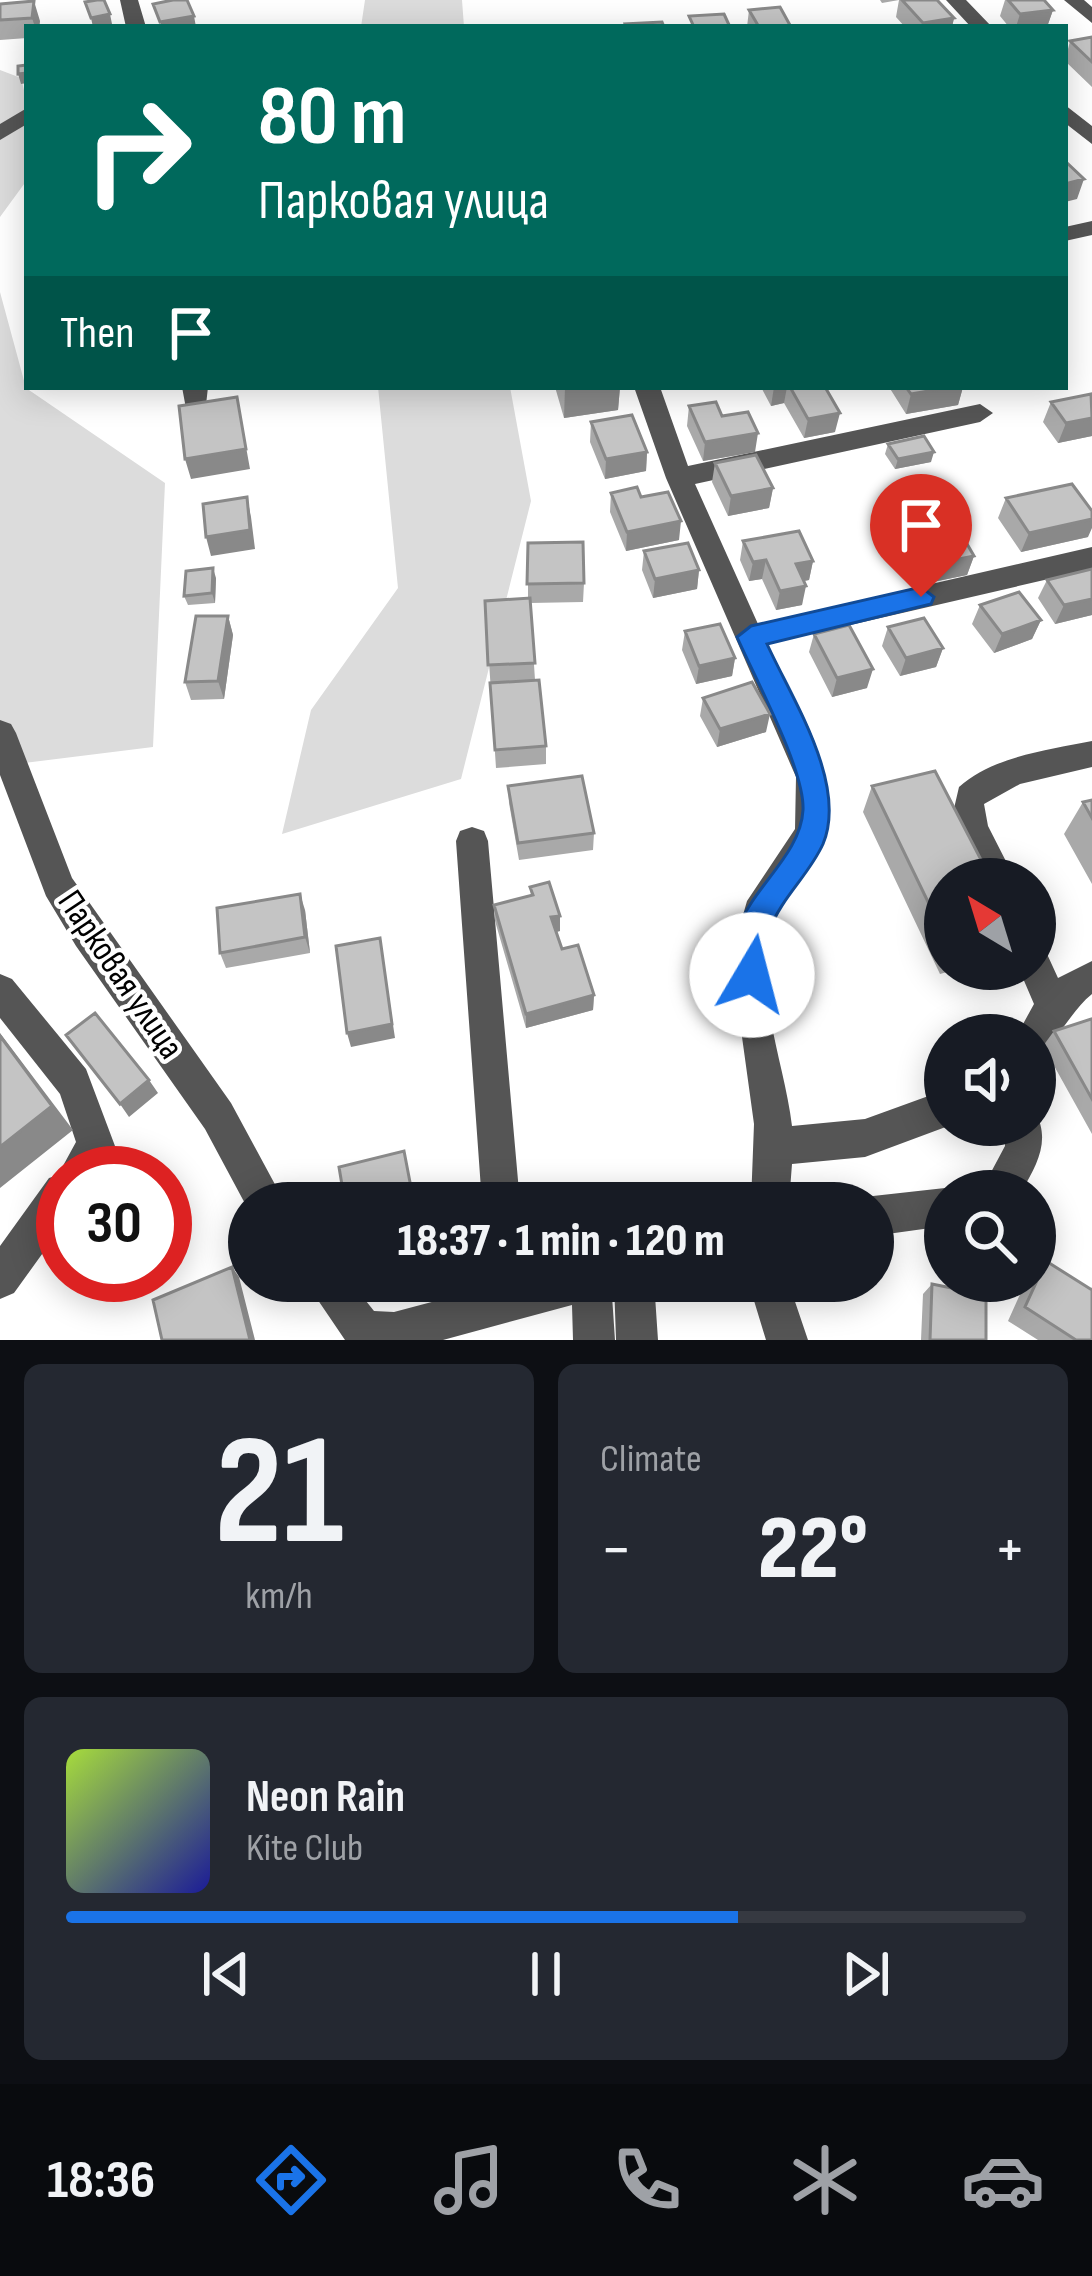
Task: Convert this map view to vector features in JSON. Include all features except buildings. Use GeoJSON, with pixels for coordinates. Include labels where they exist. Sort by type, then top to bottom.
{"type":"FeatureCollection","features":[{"type":"Feature","properties":{"kind":"street"},"geometry":{"type":"LineString","coordinates":[[955,0],[979,24]]}},
{"type":"Feature","properties":{"kind":"street"},"geometry":{"type":"LineString","coordinates":[[1073,0],[1092,17]]}},
{"type":"Feature","properties":{"kind":"street"},"geometry":{"type":"LineString","coordinates":[[1068,114],[1091,136]]}},
{"type":"Feature","properties":{"kind":"street"},"geometry":{"type":"LineString","coordinates":[[648,390],[679,478],[812,777],[818,810],[809,841],[766,902],[751,936],[775,1148],[768,1182]]}},
{"type":"Feature","properties":{"kind":"street"},"geometry":{"type":"LineString","coordinates":[[679,478],[980,412]]}},
{"type":"Feature","properties":{"kind":"street"},"geometry":{"type":"LineString","coordinates":[[751,637],[1092,558]]}},
{"type":"Feature","properties":{"kind":"street","name":"Парковая улица"},"geometry":{"type":"LineString","coordinates":[[0,734],[58,885],[218,1117],[254,1182]]}},
{"type":"Feature","properties":{"kind":"street"},"geometry":{"type":"LineString","coordinates":[[989,858],[967,809],[969,794],[984,782],[1092,754]]}},
{"type":"Feature","properties":{"kind":"street"},"geometry":{"type":"LineString","coordinates":[[472,841],[499,1182]]}},
{"type":"Feature","properties":{"kind":"street"},"geometry":{"type":"LineString","coordinates":[[1051,1014],[1082,980],[1092,977]]}},
{"type":"Feature","properties":{"kind":"street"},"geometry":{"type":"LineString","coordinates":[[0,991],[77,1084],[92,1115],[96,1146]]}},
{"type":"Feature","properties":{"kind":"street"},"geometry":{"type":"LineString","coordinates":[[775,1148],[865,1138],[924,1117]]}},
{"type":"Feature","properties":{"kind":"street"},"geometry":{"type":"LineString","coordinates":[[894,1213],[924,1210]]}},
{"type":"Feature","properties":{"kind":"street"},"geometry":{"type":"LineString","coordinates":[[0,1279],[36,1229]]}},
{"type":"Feature","properties":{"kind":"street"},"geometry":{"type":"LineString","coordinates":[[341,1302],[364,1331],[394,1333],[482,1302]]}},
{"type":"Feature","properties":{"kind":"street"},"geometry":{"type":"LineString","coordinates":[[590,1302],[595,1340]]}},
{"type":"Feature","properties":{"kind":"street"},"geometry":{"type":"LineString","coordinates":[[635,1302],[637,1340]]}},
{"type":"Feature","properties":{"kind":"street"},"geometry":{"type":"LineString","coordinates":[[775,1302],[787,1340]]}},
{"type":"Feature","properties":{"kind":"shaded area"},"geometry":{"type":"Polygon","coordinates":[[[365,0],[462,0],[464,24],[361,24],[365,0]]]}},
{"type":"Feature","properties":{"kind":"shaded area"},"geometry":{"type":"Polygon","coordinates":[[[0,70],[21,78],[24,90],[24,184],[0,217],[0,70]]]}},
{"type":"Feature","properties":{"kind":"shaded area"},"geometry":{"type":"Polygon","coordinates":[[[0,292],[24,390],[165,483],[153,747],[0,766],[0,292]]]}},
{"type":"Feature","properties":{"kind":"shaded area"},"geometry":{"type":"Polygon","coordinates":[[[378,390],[511,390],[531,501],[461,779],[282,834],[311,710],[398,588],[378,390]]]}},
{"type":"Feature","properties":{"kind":"route"},"geometry":{"type":"LineString","coordinates":[[752,975],[751,936],[766,902],[809,841],[818,810],[812,777],[751,637],[921,597]]}}]}
